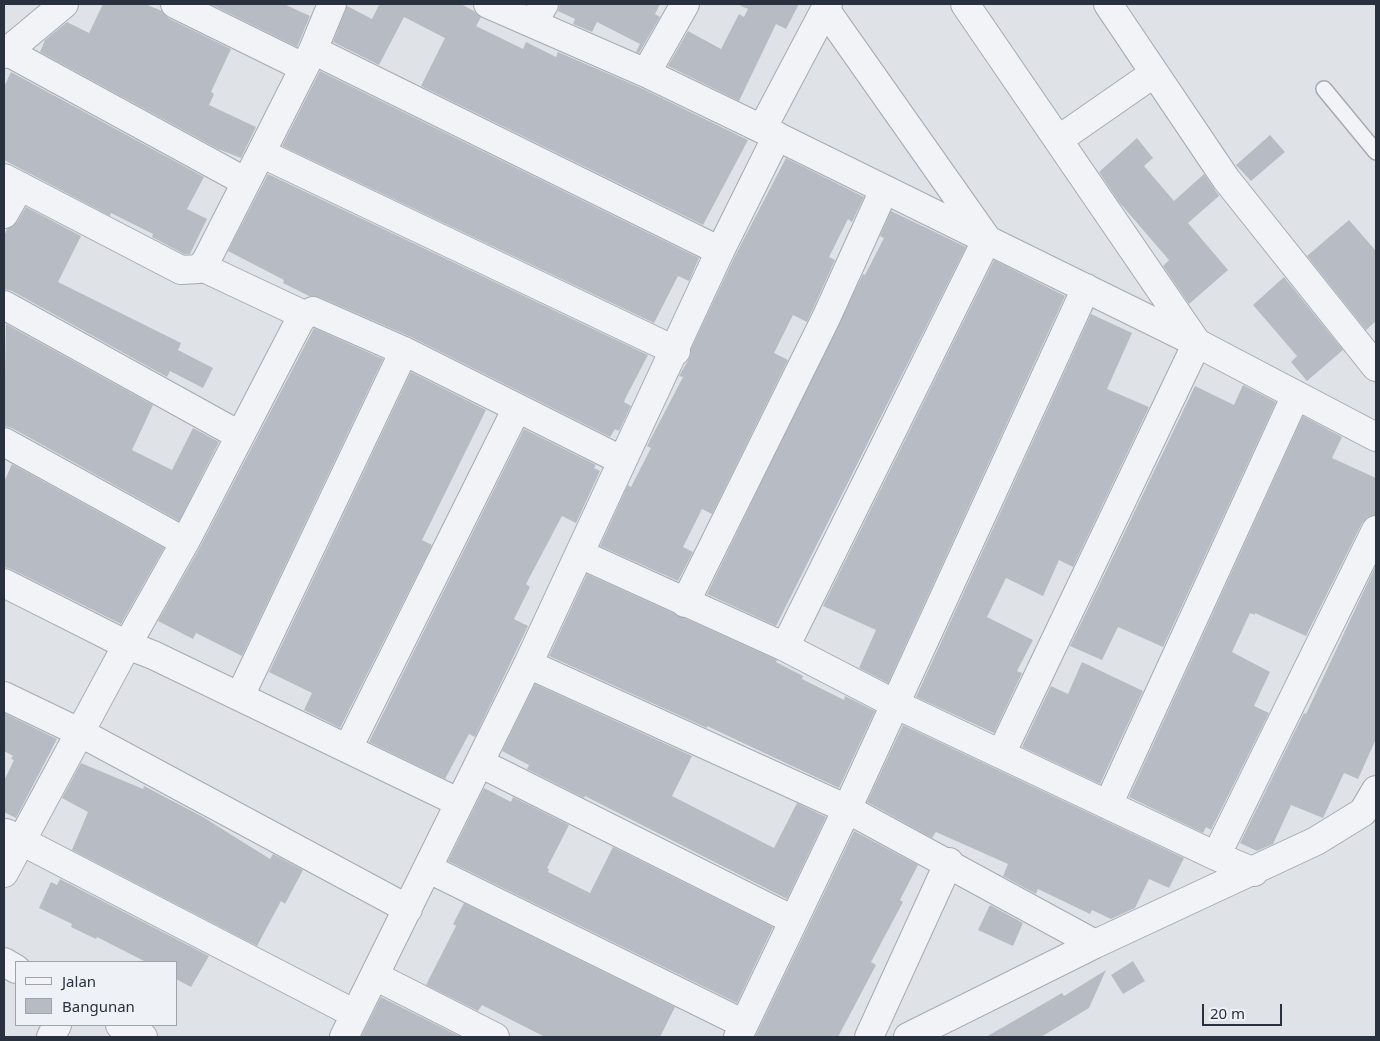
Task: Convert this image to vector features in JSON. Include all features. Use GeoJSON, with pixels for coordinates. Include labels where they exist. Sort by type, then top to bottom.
{"type":"FeatureCollection","features":[{"type":"Feature","properties":{"kind":"street"},"geometry":{"type":"LineString","coordinates":[[64,4],[6,53],[246,182]]}},
{"type":"Feature","properties":{"kind":"street"},"geometry":{"type":"LineString","coordinates":[[175,4],[308,59],[720,251]]}},
{"type":"Feature","properties":{"kind":"street"},"geometry":{"type":"LineString","coordinates":[[4,214],[12,182],[181,270],[192,271],[202,267],[308,59],[332,4]]}},
{"type":"Feature","properties":{"kind":"street"},"geometry":{"type":"LineString","coordinates":[[488,4],[538,14],[646,73],[1197,343],[1376,437]]}},
{"type":"Feature","properties":{"kind":"street"},"geometry":{"type":"LineString","coordinates":[[646,73],[685,4]]}},
{"type":"Feature","properties":{"kind":"street"},"geometry":{"type":"LineString","coordinates":[[965,4],[1197,343]]}},
{"type":"Feature","properties":{"kind":"street"},"geometry":{"type":"LineString","coordinates":[[1108,4],[1226,179],[1376,367]]}},
{"type":"Feature","properties":{"kind":"street"},"geometry":{"type":"LineString","coordinates":[[12,836],[350,1026],[429,869],[458,802],[480,763],[528,664],[580,554],[621,460],[676,350],[826,6]]}},
{"type":"Feature","properties":{"kind":"street"},"geometry":{"type":"LineString","coordinates":[[826,6],[987,239]]}},
{"type":"Feature","properties":{"kind":"street"},"geometry":{"type":"LineString","coordinates":[[1058,140],[1154,74]]}},
{"type":"Feature","properties":{"kind":"street"},"geometry":{"type":"LineString","coordinates":[[261,153],[676,350]]}},
{"type":"Feature","properties":{"kind":"street"},"geometry":{"type":"LineString","coordinates":[[685,602],[826,318],[884,190]]}},
{"type":"Feature","properties":{"kind":"street"},"geometry":{"type":"LineString","coordinates":[[785,648],[987,239]]}},
{"type":"Feature","properties":{"kind":"street"},"geometry":{"type":"LineString","coordinates":[[202,267],[304,315]]}},
{"type":"Feature","properties":{"kind":"street"},"geometry":{"type":"LineString","coordinates":[[429,869],[741,1031],[896,704],[1086,288]]}},
{"type":"Feature","properties":{"kind":"street"},"geometry":{"type":"LineString","coordinates":[[4,305],[239,435]]}},
{"type":"Feature","properties":{"kind":"street"},"geometry":{"type":"LineString","coordinates":[[4,873],[12,836],[78,732],[185,542],[239,435],[304,315],[313,311],[320,313],[404,351],[621,460]]}},
{"type":"Feature","properties":{"kind":"street"},"geometry":{"type":"LineString","coordinates":[[1000,754],[1197,343]]}},
{"type":"Feature","properties":{"kind":"street"},"geometry":{"type":"LineString","coordinates":[[240,696],[404,351]]}},
{"type":"Feature","properties":{"kind":"street"},"geometry":{"type":"LineString","coordinates":[[1108,805],[1296,395]]}},
{"type":"Feature","properties":{"kind":"street"},"geometry":{"type":"LineString","coordinates":[[348,748],[517,408]]}},
{"type":"Feature","properties":{"kind":"street"},"geometry":{"type":"LineString","coordinates":[[4,442],[185,542]]}},
{"type":"Feature","properties":{"kind":"street"},"geometry":{"type":"LineString","coordinates":[[1216,856],[1376,530]]}},
{"type":"Feature","properties":{"kind":"street"},"geometry":{"type":"LineString","coordinates":[[580,554],[785,648],[1000,754],[1254,872]]}},
{"type":"Feature","properties":{"kind":"street"},"geometry":{"type":"LineString","coordinates":[[4,584],[127,645],[153,655],[240,696],[458,802]]}},
{"type":"Feature","properties":{"kind":"street"},"geometry":{"type":"LineString","coordinates":[[528,664],[847,809],[949,862],[1095,944]]}},
{"type":"Feature","properties":{"kind":"street"},"geometry":{"type":"LineString","coordinates":[[4,696],[78,732],[408,909]]}},
{"type":"Feature","properties":{"kind":"street"},"geometry":{"type":"LineString","coordinates":[[480,763],[793,920]]}},
{"type":"Feature","properties":{"kind":"street"},"geometry":{"type":"LineString","coordinates":[[908,1037],[1095,944],[1254,872],[1316,841],[1372,803]]}},
{"type":"Feature","properties":{"kind":"street"},"geometry":{"type":"LineString","coordinates":[[868,1037],[949,862]]}},
{"type":"Feature","properties":{"kind":"street"},"geometry":{"type":"LineString","coordinates":[[4,962],[15,968]]}},
{"type":"Feature","properties":{"kind":"street"},"geometry":{"type":"LineString","coordinates":[[375,976],[495,1037]]}},
{"type":"Feature","properties":{"kind":"street"},"geometry":{"type":"LineString","coordinates":[[122,1026],[143,1037]]}},
{"type":"Feature","properties":{"kind":"lane"},"geometry":{"type":"LineString","coordinates":[[1324,89],[1376,152]]}},
{"type":"Feature","properties":{"kind":"building"},"geometry":{"type":"Polygon","coordinates":[[[103,4],[145,4],[162,11],[168,18],[231,49],[211,92],[214,94],[209,105],[256,127],[241,158],[218,149],[40,52],[45,40],[67,22],[89,33],[103,4]]]}},
{"type":"Feature","properties":{"kind":"building"},"geometry":{"type":"Polygon","coordinates":[[[210,4],[284,4],[310,16],[297,47],[210,4]]]}},
{"type":"Feature","properties":{"kind":"building"},"geometry":{"type":"Polygon","coordinates":[[[378,4],[461,4],[481,17],[476,26],[523,49],[526,42],[556,57],[558,52],[639,87],[748,140],[703,225],[421,86],[445,38],[404,17],[379,65],[333,42],[347,6],[372,19],[378,4]]]}},
{"type":"Feature","properties":{"kind":"building"},"geometry":{"type":"Polygon","coordinates":[[[560,4],[660,4],[655,14],[660,17],[639,53],[636,52],[640,44],[597,22],[592,32],[573,24],[575,19],[558,11],[560,4]]]}},
{"type":"Feature","properties":{"kind":"building"},"geometry":{"type":"Polygon","coordinates":[[[737,4],[799,4],[786,29],[776,24],[739,101],[668,66],[688,31],[721,49],[739,14],[744,17],[748,9],[737,4]]]}},
{"type":"Feature","properties":{"kind":"building"},"geometry":{"type":"Polygon","coordinates":[[[320,71],[699,258],[689,281],[678,276],[654,323],[282,146],[320,71]]]}},
{"type":"Feature","properties":{"kind":"building"},"geometry":{"type":"Polygon","coordinates":[[[11,72],[204,177],[187,209],[207,219],[190,254],[184,254],[152,237],[153,234],[111,213],[110,216],[4,160],[4,87],[11,72]]]}},
{"type":"Feature","properties":{"kind":"building"},"geometry":{"type":"Polygon","coordinates":[[[1270,135],[1285,152],[1251,181],[1236,165],[1270,135]]]}},
{"type":"Feature","properties":{"kind":"building"},"geometry":{"type":"Polygon","coordinates":[[[1137,138],[1153,158],[1144,166],[1174,201],[1204,174],[1219,196],[1188,223],[1228,270],[1189,304],[1163,266],[1169,260],[1119,202],[1099,172],[1137,138]]]}},
{"type":"Feature","properties":{"kind":"building"},"geometry":{"type":"Polygon","coordinates":[[[786,158],[864,197],[852,222],[848,219],[829,257],[835,260],[807,322],[793,315],[774,353],[788,360],[712,514],[702,509],[683,547],[693,552],[678,581],[600,546],[628,485],[631,487],[651,448],[647,446],[683,377],[679,376],[690,357],[691,349],[734,258],[786,158]]]}},
{"type":"Feature","properties":{"kind":"building"},"geometry":{"type":"Polygon","coordinates":[[[268,174],[648,355],[624,402],[631,406],[619,431],[615,429],[610,437],[411,337],[319,297],[309,296],[283,283],[284,280],[228,251],[268,174]]]}},
{"type":"Feature","properties":{"kind":"building"},"geometry":{"type":"Polygon","coordinates":[[[26,207],[81,236],[58,282],[181,343],[178,350],[213,368],[203,388],[170,371],[167,377],[12,291],[4,289],[4,236],[7,229],[17,222],[26,207]]]}},
{"type":"Feature","properties":{"kind":"building"},"geometry":{"type":"Polygon","coordinates":[[[891,211],[966,247],[776,626],[707,594],[863,274],[865,275],[884,238],[880,236],[891,211]]]}},
{"type":"Feature","properties":{"kind":"building"},"geometry":{"type":"Polygon","coordinates":[[[1349,220],[1376,251],[1376,321],[1366,330],[1307,256],[1349,220]]]}},
{"type":"Feature","properties":{"kind":"building"},"geometry":{"type":"Polygon","coordinates":[[[994,260],[1065,296],[888,683],[859,668],[876,630],[823,606],[994,260]]]}},
{"type":"Feature","properties":{"kind":"building"},"geometry":{"type":"Polygon","coordinates":[[[1284,277],[1343,350],[1307,381],[1291,362],[1297,356],[1253,305],[1284,277]]]}},
{"type":"Feature","properties":{"kind":"building"},"geometry":{"type":"Polygon","coordinates":[[[1091,314],[1132,333],[1107,389],[1149,407],[1073,567],[1059,560],[1043,596],[1006,578],[987,617],[1033,640],[1017,671],[1022,673],[994,733],[916,697],[1091,314]]]}},
{"type":"Feature","properties":{"kind":"building"},"geometry":{"type":"Polygon","coordinates":[[[6,324],[153,405],[132,450],[172,470],[193,428],[219,442],[179,521],[12,428],[4,426],[6,324]]]}},
{"type":"Feature","properties":{"kind":"building"},"geometry":{"type":"Polygon","coordinates":[[[314,328],[383,359],[242,656],[196,633],[193,639],[158,621],[199,549],[314,328]]]}},
{"type":"Feature","properties":{"kind":"building"},"geometry":{"type":"Polygon","coordinates":[[[411,372],[486,410],[422,540],[432,545],[340,728],[304,710],[312,693],[269,672],[411,372]]]}},
{"type":"Feature","properties":{"kind":"building"},"geometry":{"type":"Polygon","coordinates":[[[1243,385],[1276,402],[1163,647],[1118,627],[1102,660],[1070,646],[1195,386],[1234,405],[1243,385]]]}},
{"type":"Feature","properties":{"kind":"building"},"geometry":{"type":"Polygon","coordinates":[[[1303,416],[1342,437],[1332,458],[1376,478],[1376,515],[1368,517],[1362,523],[1306,636],[1255,613],[1255,615],[1250,613],[1232,652],[1270,672],[1254,706],[1269,713],[1211,830],[1206,827],[1203,833],[1129,797],[1303,416]]]}},
{"type":"Feature","properties":{"kind":"building"},"geometry":{"type":"Polygon","coordinates":[[[524,429],[596,465],[594,468],[600,471],[576,523],[562,516],[526,584],[530,587],[514,619],[528,626],[475,737],[469,734],[445,779],[369,742],[524,429]]]}},
{"type":"Feature","properties":{"kind":"building"},"geometry":{"type":"Polygon","coordinates":[[[12,464],[164,548],[121,624],[4,567],[4,482],[12,464]]]}},
{"type":"Feature","properties":{"kind":"building"},"geometry":{"type":"Polygon","coordinates":[[[1376,565],[1376,739],[1358,779],[1344,773],[1323,818],[1291,805],[1273,844],[1257,851],[1240,843],[1304,713],[1306,714],[1376,565]]]}},
{"type":"Feature","properties":{"kind":"building"},"geometry":{"type":"Polygon","coordinates":[[[587,574],[777,660],[776,662],[803,676],[802,679],[844,700],[845,696],[875,711],[839,788],[707,726],[707,728],[549,656],[587,574]]]}},
{"type":"Feature","properties":{"kind":"building"},"geometry":{"type":"Polygon","coordinates":[[[1082,662],[1143,691],[1100,784],[1022,747],[1051,686],[1068,694],[1082,662]]]}},
{"type":"Feature","properties":{"kind":"building"},"geometry":{"type":"Polygon","coordinates":[[[535,684],[692,756],[672,796],[774,848],[797,803],[826,817],[787,899],[585,796],[584,798],[527,769],[529,765],[502,751],[535,684]]]}},
{"type":"Feature","properties":{"kind":"building"},"geometry":{"type":"Polygon","coordinates":[[[4,713],[57,739],[16,818],[4,812],[4,781],[14,760],[11,759],[13,756],[4,751],[4,713]]]}},
{"type":"Feature","properties":{"kind":"building"},"geometry":{"type":"Polygon","coordinates":[[[903,725],[1184,858],[1169,888],[1149,879],[1135,908],[1111,919],[1092,910],[1090,914],[1038,889],[1036,894],[1003,876],[1008,864],[936,832],[932,838],[867,802],[903,725]]]}},
{"type":"Feature","properties":{"kind":"building"},"geometry":{"type":"Polygon","coordinates":[[[81,763],[143,789],[144,786],[203,817],[270,859],[273,854],[303,870],[285,904],[281,901],[257,946],[72,850],[88,812],[62,798],[81,763]]]}},
{"type":"Feature","properties":{"kind":"building"},"geometry":{"type":"Polygon","coordinates":[[[484,788],[511,802],[513,797],[569,825],[547,868],[549,869],[548,872],[590,893],[613,847],[773,927],[737,1003],[448,861],[484,788]]]}},
{"type":"Feature","properties":{"kind":"building"},"geometry":{"type":"Polygon","coordinates":[[[854,831],[918,865],[900,900],[903,902],[871,962],[876,965],[838,1037],[755,1037],[854,831]]]}},
{"type":"Feature","properties":{"kind":"building"},"geometry":{"type":"Polygon","coordinates":[[[60,879],[209,956],[191,987],[178,980],[178,961],[144,961],[97,937],[96,939],[71,927],[72,924],[39,908],[51,882],[57,885],[60,879]]]}},
{"type":"Feature","properties":{"kind":"building"},"geometry":{"type":"Polygon","coordinates":[[[464,903],[675,1007],[660,1037],[545,1037],[482,1005],[478,1011],[426,985],[456,926],[453,924],[464,903]]]}},
{"type":"Feature","properties":{"kind":"building"},"geometry":{"type":"Polygon","coordinates":[[[990,905],[1023,923],[1013,946],[978,930],[990,905]]]}},
{"type":"Feature","properties":{"kind":"building"},"geometry":{"type":"Polygon","coordinates":[[[1133,961],[1145,981],[1123,994],[1111,975],[1133,961]]]}},
{"type":"Feature","properties":{"kind":"building"},"geometry":{"type":"Polygon","coordinates":[[[1106,970],[1089,1008],[1041,1037],[986,1037],[1062,993],[1064,996],[1106,970]]]}},
{"type":"Feature","properties":{"kind":"building"},"geometry":{"type":"Polygon","coordinates":[[[381,997],[461,1037],[361,1037],[381,997]]]}}]}
